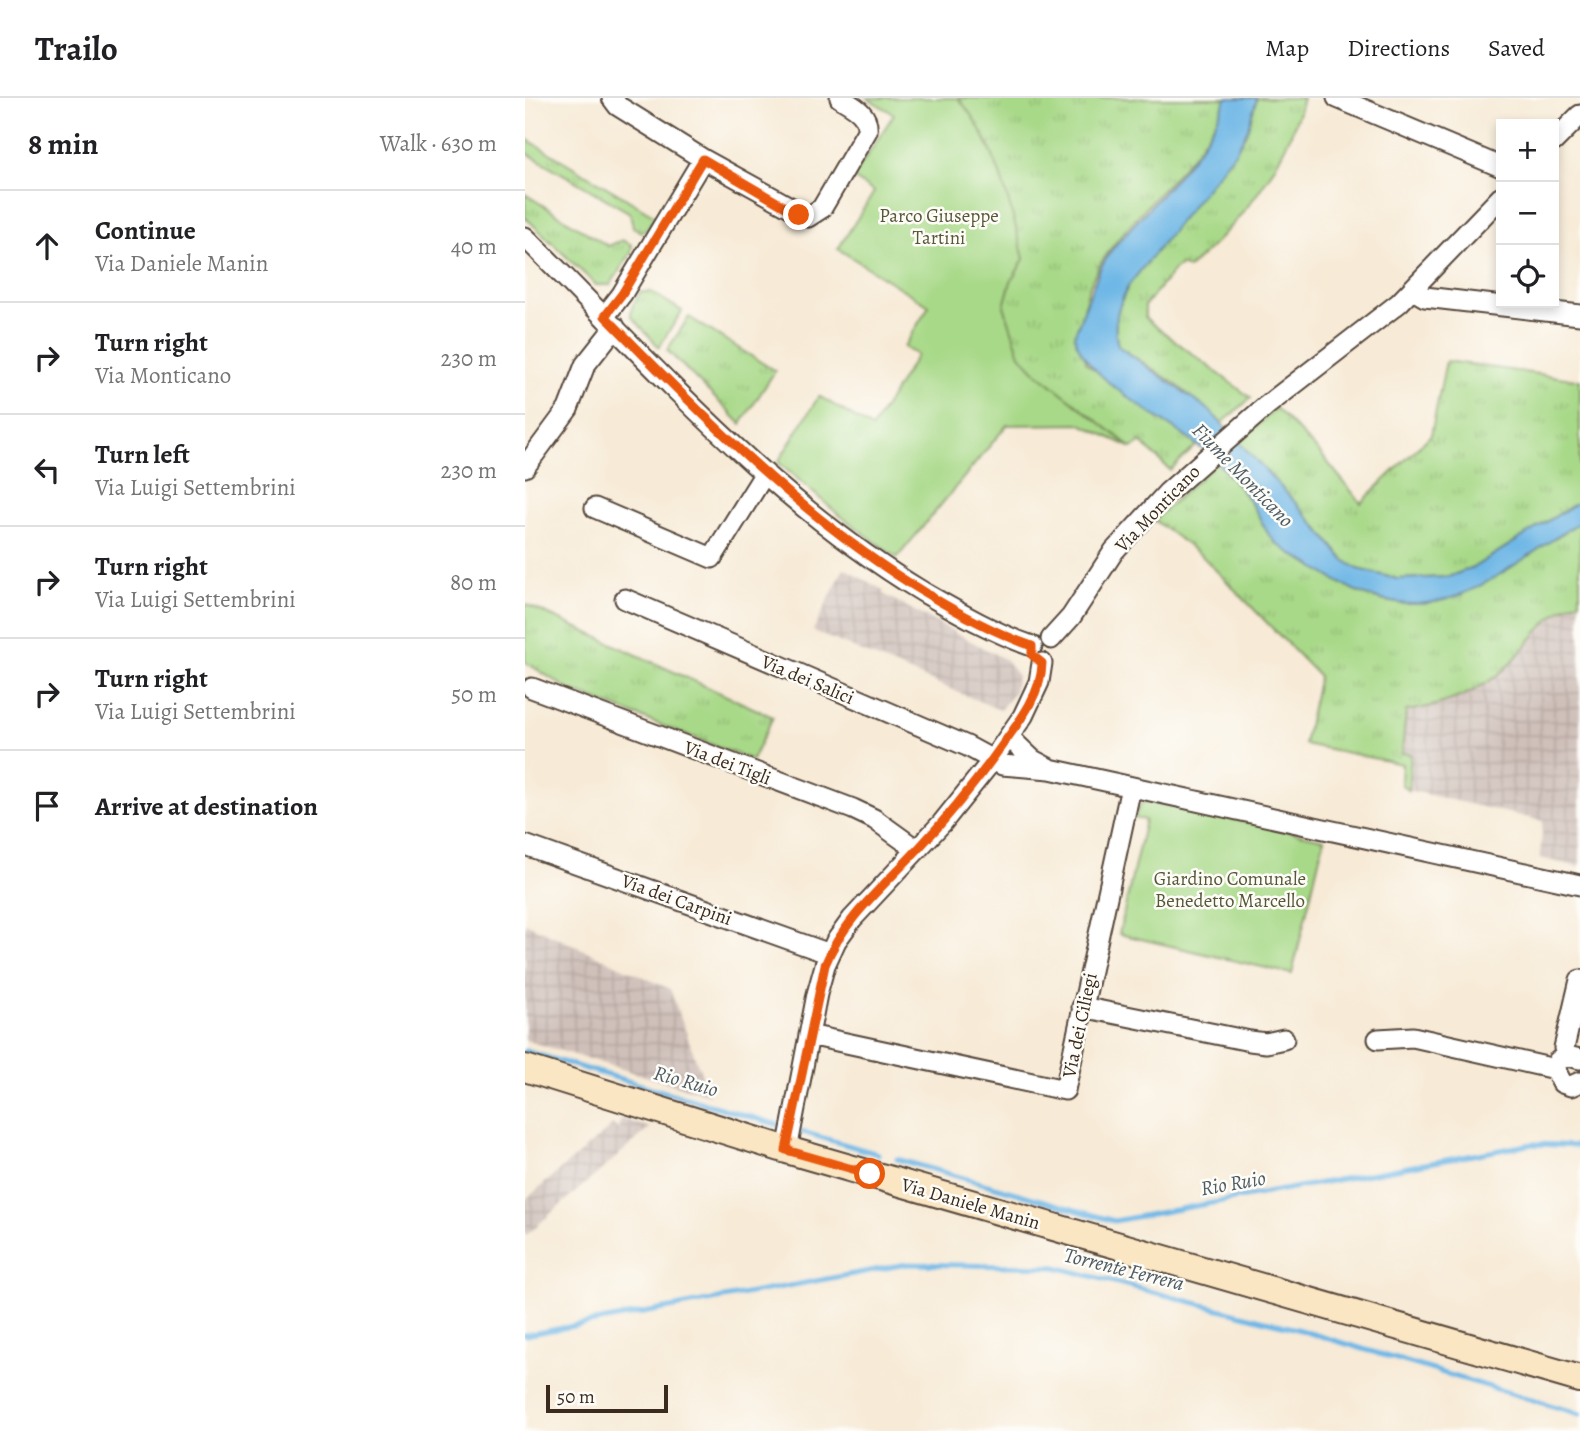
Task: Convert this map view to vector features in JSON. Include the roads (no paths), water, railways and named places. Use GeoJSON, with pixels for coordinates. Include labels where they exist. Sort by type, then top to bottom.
{"type":"FeatureCollection","features":[{"type":"Feature","properties":{"kind":"main road","name":"Via Daniele Manin"},"geometry":{"type":"LineString","coordinates":[[525,1068],[789,1134],[1580,1379]]}},
{"type":"Feature","properties":{"kind":"street"},"geometry":{"type":"LineString","coordinates":[[612,98],[618,106],[799,215],[815,215],[867,131],[868,123],[862,114],[840,98]]}},
{"type":"Feature","properties":{"kind":"street"},"geometry":{"type":"LineString","coordinates":[[1337,98],[1496,165]]}},
{"type":"Feature","properties":{"kind":"street"},"geometry":{"type":"LineString","coordinates":[[1559,136],[1580,115]]}},
{"type":"Feature","properties":{"kind":"street"},"geometry":{"type":"LineString","coordinates":[[525,467],[571,403],[585,365],[622,294],[703,159]]}},
{"type":"Feature","properties":{"kind":"street","name":"Via Monticano"},"geometry":{"type":"LineString","coordinates":[[789,1134],[829,954],[852,919],[917,850],[1009,737],[1035,692],[1042,649],[1070,617],[1114,551],[1180,481],[1264,407],[1413,290],[1496,202]]}},
{"type":"Feature","properties":{"kind":"street"},"geometry":{"type":"LineString","coordinates":[[525,237],[765,473],[821,522],[889,570],[949,607],[1042,649]]}},
{"type":"Feature","properties":{"kind":"street"},"geometry":{"type":"LineString","coordinates":[[1413,290],[1425,298],[1580,315]]}},
{"type":"Feature","properties":{"kind":"street"},"geometry":{"type":"LineString","coordinates":[[595,508],[712,558],[765,473]]}},
{"type":"Feature","properties":{"kind":"street","name":"Via dei Salici"},"geometry":{"type":"LineString","coordinates":[[625,599],[967,746],[991,762]]}},
{"type":"Feature","properties":{"kind":"street","name":"Via dei Tigli"},"geometry":{"type":"LineString","coordinates":[[532,688],[853,809],[874,819],[917,850]]}},
{"type":"Feature","properties":{"kind":"street"},"geometry":{"type":"LineString","coordinates":[[1009,737],[1033,760],[1050,769]]}},
{"type":"Feature","properties":{"kind":"street"},"geometry":{"type":"LineString","coordinates":[[991,762],[1013,767],[1050,769],[1580,885]]}},
{"type":"Feature","properties":{"kind":"street","name":"Via dei Ciliegi"},"geometry":{"type":"LineString","coordinates":[[809,1035],[1065,1090],[1131,787]]}},
{"type":"Feature","properties":{"kind":"street","name":"Via dei Carpini"},"geometry":{"type":"LineString","coordinates":[[525,845],[829,954]]}},
{"type":"Feature","properties":{"kind":"street"},"geometry":{"type":"LineString","coordinates":[[1580,980],[1564,1048],[1567,1062],[1562,1083],[1571,1086],[1580,1082]]}},
{"type":"Feature","properties":{"kind":"street"},"geometry":{"type":"LineString","coordinates":[[1082,1007],[1249,1041],[1266,1043],[1284,1039]]}},
{"type":"Feature","properties":{"kind":"street"},"geometry":{"type":"LineString","coordinates":[[1378,1039],[1413,1037],[1567,1062]]}},
{"type":"Feature","properties":{"kind":"water","name":"Fiume Monticano"},"geometry":{"type":"Polygon","coordinates":[[[1226,98],[1257,98],[1247,131],[1236,151],[1129,285],[1117,315],[1118,346],[1209,410],[1307,515],[1344,560],[1358,569],[1397,579],[1448,577],[1474,567],[1580,501],[1580,522],[1485,583],[1456,596],[1426,603],[1394,602],[1358,592],[1274,541],[1243,492],[1215,460],[1110,384],[1095,369],[1082,353],[1074,336],[1099,271],[1110,252],[1175,179],[1205,140],[1226,98]]]}},
{"type":"Feature","properties":{"kind":"waterway","name":"Rio Ruio"},"geometry":{"type":"LineString","coordinates":[[525,1051],[878,1154]]}},
{"type":"Feature","properties":{"kind":"waterway","name":"Rio Ruio"},"geometry":{"type":"LineString","coordinates":[[897,1159],[1114,1221],[1533,1144],[1580,1146]]}},
{"type":"Feature","properties":{"kind":"waterway","name":"Torrente Ferrera"},"geometry":{"type":"LineString","coordinates":[[525,1335],[907,1264],[1056,1267],[1293,1328],[1580,1414]]}},
{"type":"Feature","properties":{"kind":"park label","name":"Parco Giuseppe Tartini"},"geometry":{"type":"Point","coordinates":[939,226]}},
{"type":"Feature","properties":{"kind":"park label","name":"Giardino Comunale Benedetto Marcello"},"geometry":{"type":"Point","coordinates":[1230,889]}}]}
